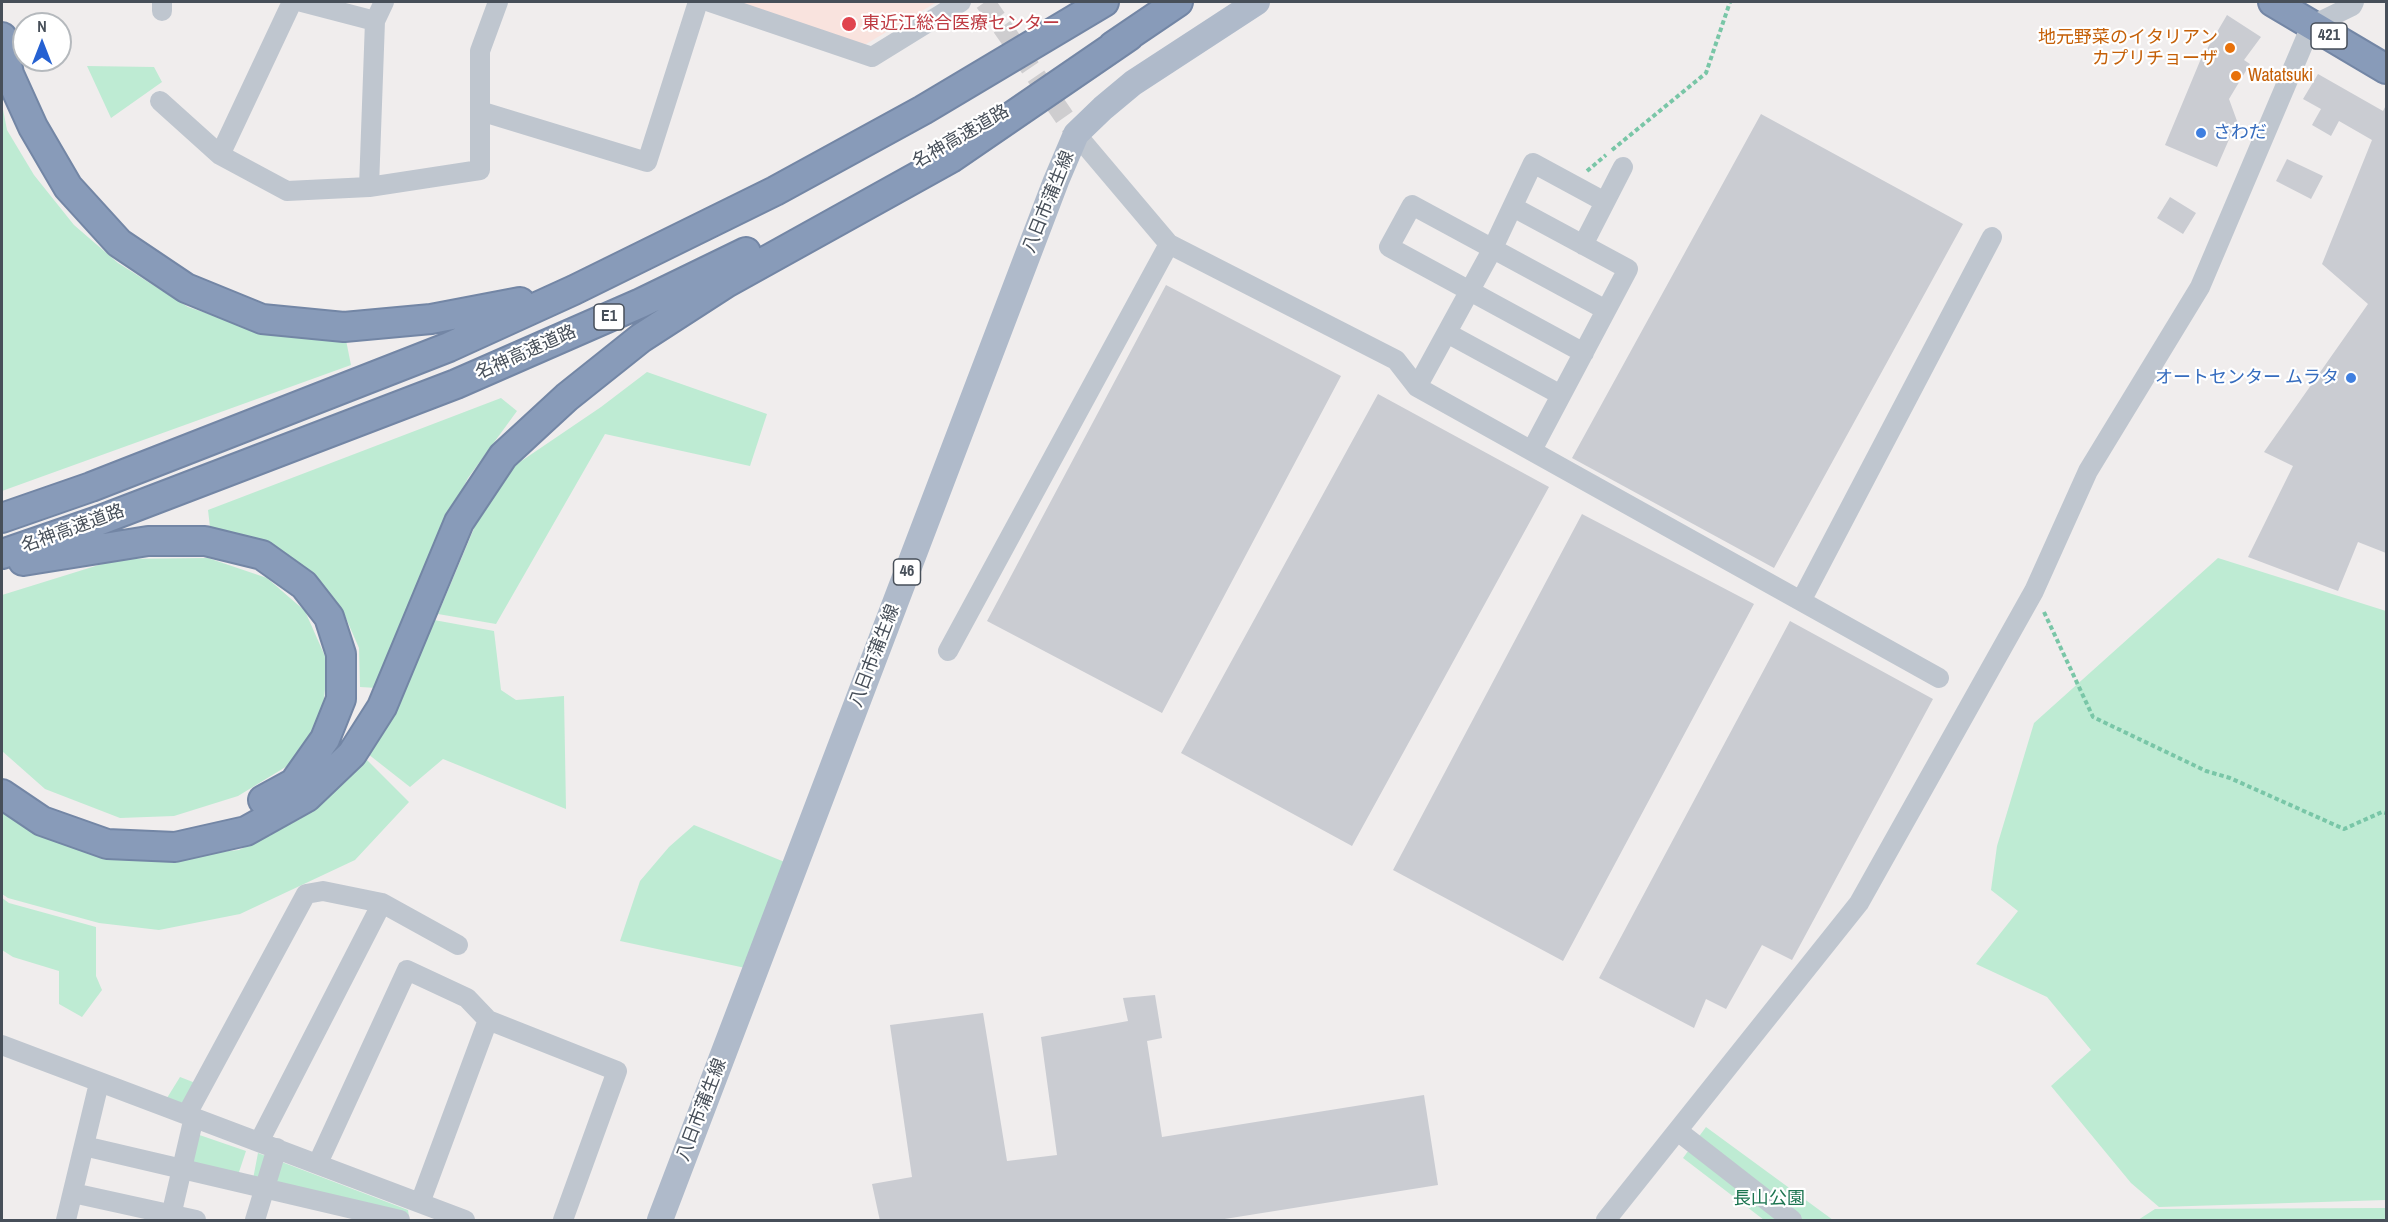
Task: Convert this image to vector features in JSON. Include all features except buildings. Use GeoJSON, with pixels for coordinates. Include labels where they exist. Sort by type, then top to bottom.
{"type":"FeatureCollection","features":[{"type":"Feature","properties":{"kind":"highway","name":"名神高速道路"},"geometry":{"type":"LineString","coordinates":[[2,518],[91,487],[438,351],[574,290],[775,191],[923,110],[1104,2]]}},
{"type":"Feature","properties":{"kind":"highway","name":"名神高速道路"},"geometry":{"type":"LineString","coordinates":[[2,554],[109,517],[456,384],[641,303],[795,229],[945,148],[1129,36],[1178,2]]}},
{"type":"Feature","properties":{"kind":"highway","name":"421"},"geometry":{"type":"LineString","coordinates":[[2272,2],[2386,69]]}},
{"type":"Feature","properties":{"kind":"highway"},"geometry":{"type":"LineString","coordinates":[[2,794],[42,821],[107,844],[176,847],[246,831],[307,797],[352,754],[382,707],[459,522],[503,456],[567,397],[641,338],[726,283],[951,158],[1129,36]]}},
{"type":"Feature","properties":{"kind":"highway"},"geometry":{"type":"LineString","coordinates":[[2,38],[9,74],[33,127],[68,187],[119,243],[186,288],[262,319],[344,327],[431,319],[574,290]]}},
{"type":"Feature","properties":{"kind":"highway"},"geometry":{"type":"LineString","coordinates":[[2,565],[148,541],[205,541],[262,555],[304,585],[329,617],[341,654],[341,699],[325,739],[294,783],[237,815],[173,830],[109,827],[50,806],[2,772]]}},
{"type":"Feature","properties":{"kind":"main road","name":"八日市蒲生線"},"geometry":{"type":"LineString","coordinates":[[660,1221],[1056,181],[1076,134],[1133,83],[1257,2]]}},
{"type":"Feature","properties":{"kind":"street"},"geometry":{"type":"LineString","coordinates":[[220,155],[292,2]]}},
{"type":"Feature","properties":{"kind":"street"},"geometry":{"type":"LineString","coordinates":[[302,2],[375,21]]}},
{"type":"Feature","properties":{"kind":"street"},"geometry":{"type":"LineString","coordinates":[[369,187],[375,21],[384,2]]}},
{"type":"Feature","properties":{"kind":"street"},"geometry":{"type":"LineString","coordinates":[[160,101],[220,155],[287,191],[369,187],[480,170],[480,51],[498,2]]}},
{"type":"Feature","properties":{"kind":"street"},"geometry":{"type":"LineString","coordinates":[[480,111],[647,162],[698,2]]}},
{"type":"Feature","properties":{"kind":"street"},"geometry":{"type":"LineString","coordinates":[[710,2],[872,57],[961,2]]}},
{"type":"Feature","properties":{"kind":"street"},"geometry":{"type":"LineString","coordinates":[[1606,1221],[1859,903],[2034,591],[2088,471],[2200,287],[2311,26],[2352,6],[2354,2]]}},
{"type":"Feature","properties":{"kind":"street"},"geometry":{"type":"LineString","coordinates":[[1076,134],[1168,244],[1396,360],[1417,387],[1939,678]]}},
{"type":"Feature","properties":{"kind":"street"},"geometry":{"type":"LineString","coordinates":[[1417,387],[1492,250],[1533,164],[1605,202]]}},
{"type":"Feature","properties":{"kind":"street"},"geometry":{"type":"LineString","coordinates":[[1583,244],[1623,167]]}},
{"type":"Feature","properties":{"kind":"street"},"geometry":{"type":"LineString","coordinates":[[1584,353],[1389,248],[1412,206],[1606,310]]}},
{"type":"Feature","properties":{"kind":"street"},"geometry":{"type":"LineString","coordinates":[[1513,207],[1628,269],[1532,450]]}},
{"type":"Feature","properties":{"kind":"street"},"geometry":{"type":"LineString","coordinates":[[1801,601],[1992,237]]}},
{"type":"Feature","properties":{"kind":"street"},"geometry":{"type":"LineString","coordinates":[[948,651],[1168,244]]}},
{"type":"Feature","properties":{"kind":"street"},"geometry":{"type":"LineString","coordinates":[[1447,333],[1561,395]]}},
{"type":"Feature","properties":{"kind":"street"},"geometry":{"type":"LineString","coordinates":[[170,1218],[182,1169],[191,1115],[306,894],[323,891],[382,903],[458,945]]}},
{"type":"Feature","properties":{"kind":"street"},"geometry":{"type":"LineString","coordinates":[[255,1221],[264,1189],[268,1145],[382,903]]}},
{"type":"Feature","properties":{"kind":"street"},"geometry":{"type":"LineString","coordinates":[[318,1163],[407,970],[467,998],[488,1020],[617,1071],[563,1221]]}},
{"type":"Feature","properties":{"kind":"street"},"geometry":{"type":"LineString","coordinates":[[431,1211],[488,1020]]}},
{"type":"Feature","properties":{"kind":"street"},"geometry":{"type":"LineString","coordinates":[[2,1045],[318,1163],[431,1211],[465,1221]]}},
{"type":"Feature","properties":{"kind":"street"},"geometry":{"type":"LineString","coordinates":[[66,1221],[99,1083]]}},
{"type":"Feature","properties":{"kind":"street"},"geometry":{"type":"LineString","coordinates":[[1679,1132],[1792,1221]]}},
{"type":"Feature","properties":{"kind":"street"},"geometry":{"type":"LineString","coordinates":[[84,1146],[264,1189],[346,1214],[400,1221]]}},
{"type":"Feature","properties":{"kind":"street"},"geometry":{"type":"LineString","coordinates":[[346,1214],[355,1178]]}},
{"type":"Feature","properties":{"kind":"street"},"geometry":{"type":"LineString","coordinates":[[73,1193],[170,1218],[196,1221]]}},
{"type":"Feature","properties":{"kind":"path"},"geometry":{"type":"LineString","coordinates":[[1586,171],[1706,73],[1730,2]]}},
{"type":"Feature","properties":{"kind":"path"},"geometry":{"type":"LineString","coordinates":[[2034,591],[2093,717],[2206,771],[2230,778],[2344,829],[2382,812],[2386,813]]}},
{"type":"Feature","properties":{"kind":"shaded area","name":"東近江総合医療センター"},"geometry":{"type":"Polygon","coordinates":[[[738,2],[937,2],[861,47],[738,2]]]}},
{"type":"Feature","properties":{"kind":"green space"},"geometry":{"type":"Polygon","coordinates":[[[87,66],[154,67],[162,82],[111,118],[87,66]]]}},
{"type":"Feature","properties":{"kind":"green space"},"geometry":{"type":"Polygon","coordinates":[[[2,104],[7,130],[34,175],[74,225],[118,263],[188,307],[266,333],[346,340],[351,365],[2,491],[2,104]]]}},
{"type":"Feature","properties":{"kind":"green space"},"geometry":{"type":"Polygon","coordinates":[[[647,372],[767,414],[750,466],[605,434],[496,624],[438,614],[475,526],[514,466],[601,407],[647,372]]]}},
{"type":"Feature","properties":{"kind":"green space"},"geometry":{"type":"Polygon","coordinates":[[[501,398],[517,411],[468,478],[430,555],[377,688],[360,687],[359,648],[342,609],[312,575],[270,548],[210,527],[208,510],[501,398]]]}},
{"type":"Feature","properties":{"kind":"green space"},"geometry":{"type":"Polygon","coordinates":[[[208,558],[267,578],[305,611],[328,663],[323,707],[297,760],[238,796],[174,816],[120,818],[45,789],[2,751],[2,595],[118,559],[208,558]]]}},
{"type":"Feature","properties":{"kind":"green space"},"geometry":{"type":"Polygon","coordinates":[[[2218,558],[2386,611],[2386,1200],[2159,1207],[2131,1183],[2051,1086],[2091,1050],[2047,997],[1976,964],[2018,911],[1991,890],[1997,846],[2034,723],[2218,558]]]}},
{"type":"Feature","properties":{"kind":"green space"},"geometry":{"type":"Polygon","coordinates":[[[434,620],[494,631],[501,690],[516,700],[564,696],[566,809],[443,759],[410,787],[368,754],[434,620]]]}},
{"type":"Feature","properties":{"kind":"green space"},"geometry":{"type":"Polygon","coordinates":[[[365,758],[409,802],[355,860],[240,914],[159,930],[99,923],[8,898],[2,894],[2,803],[159,858],[239,850],[300,819],[365,758]]]}},
{"type":"Feature","properties":{"kind":"green space"},"geometry":{"type":"Polygon","coordinates":[[[694,825],[787,863],[750,969],[620,941],[640,881],[669,847],[694,825]]]}},
{"type":"Feature","properties":{"kind":"green space"},"geometry":{"type":"Polygon","coordinates":[[[2,898],[9,903],[96,927],[96,976],[102,990],[82,1017],[59,1004],[59,971],[13,957],[2,950],[2,898]]]}},
{"type":"Feature","properties":{"kind":"green space"},"geometry":{"type":"Polygon","coordinates":[[[180,1077],[198,1084],[185,1107],[167,1098],[180,1077]]]}},
{"type":"Feature","properties":{"kind":"green space","name":"長山公園"},"geometry":{"type":"Polygon","coordinates":[[[1706,1127],[1833,1220],[1764,1220],[1683,1158],[1706,1127]]]}},
{"type":"Feature","properties":{"kind":"green space"},"geometry":{"type":"Polygon","coordinates":[[[182,1129],[246,1151],[238,1175],[175,1159],[182,1129]]]}},
{"type":"Feature","properties":{"kind":"green space"},"geometry":{"type":"Polygon","coordinates":[[[258,1153],[408,1210],[409,1217],[253,1179],[258,1153]]]}},
{"type":"Feature","properties":{"kind":"green space"},"geometry":{"type":"Polygon","coordinates":[[[2386,1208],[2386,1220],[2138,1220],[2155,1209],[2386,1208]]]}},
{"type":"Feature","properties":{"kind":"tunnel"},"geometry":{"type":"LineString","coordinates":[[985,2],[1076,134]]}},
{"type":"Feature","properties":{"kind":"place","name":"東近江総合医療センター"},"geometry":{"type":"Point","coordinates":[849,24]}},
{"type":"Feature","properties":{"kind":"place","name":"地元野菜のイタリアン カプリチョーザ"},"geometry":{"type":"Point","coordinates":[2230,48]}},
{"type":"Feature","properties":{"kind":"place","name":"Watatsuki"},"geometry":{"type":"Point","coordinates":[2236,76]}},
{"type":"Feature","properties":{"kind":"place","name":"さわだ"},"geometry":{"type":"Point","coordinates":[2201,133]}},
{"type":"Feature","properties":{"kind":"place","name":"オートセンター ムラタ"},"geometry":{"type":"Point","coordinates":[2351,378]}}]}
